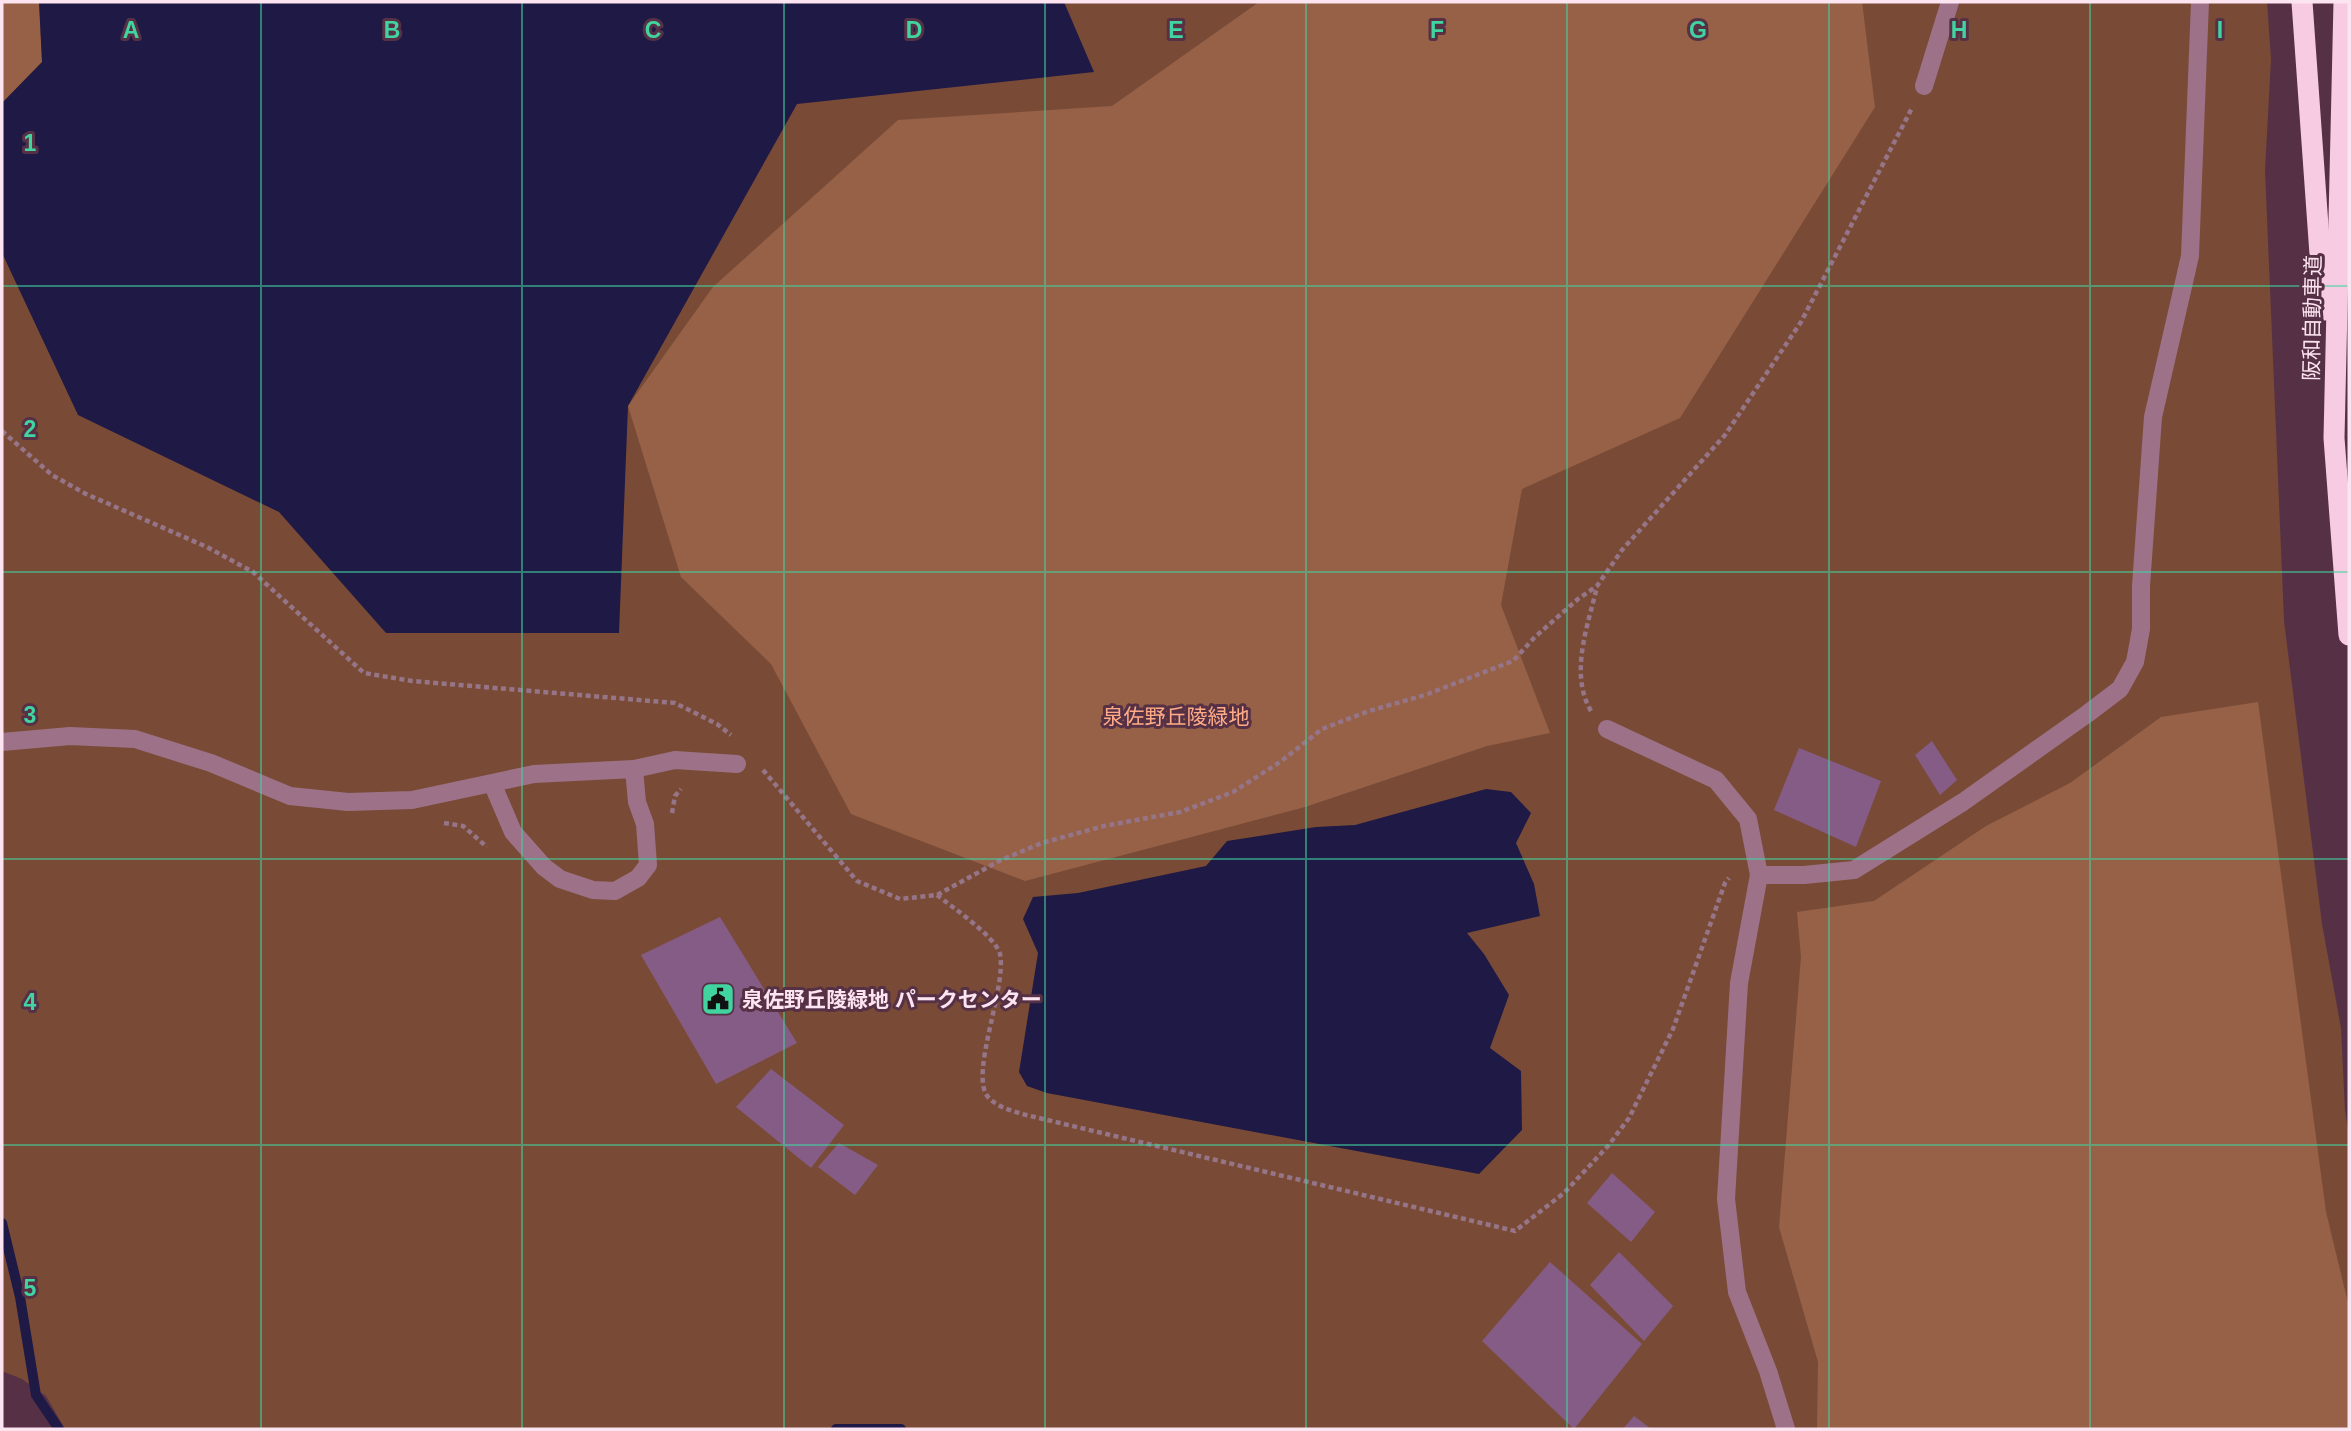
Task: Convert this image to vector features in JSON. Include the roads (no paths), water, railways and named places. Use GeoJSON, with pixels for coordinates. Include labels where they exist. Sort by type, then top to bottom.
{"type":"FeatureCollection","features":[{"type":"Feature","properties":{"kind":"highway"},"geometry":{"type":"LineString","coordinates":[[2302,2],[2334,438]]}},
{"type":"Feature","properties":{"kind":"highway","name":"阪和自動車道"},"geometry":{"type":"LineString","coordinates":[[2344,2],[2334,438],[2349,635]]}},
{"type":"Feature","properties":{"kind":"lane"},"geometry":{"type":"LineString","coordinates":[[1924,86],[1950,2]]}},
{"type":"Feature","properties":{"kind":"lane"},"geometry":{"type":"LineString","coordinates":[[1759,875],[1804,875],[1854,870],[1963,802],[2087,714],[2120,689],[2135,662],[2141,629],[2141,586],[2153,417],[2190,256],[2200,2]]}},
{"type":"Feature","properties":{"kind":"lane"},"geometry":{"type":"LineString","coordinates":[[1607,729],[1716,779],[1748,819],[1759,875],[1739,983],[1726,1199],[1737,1292],[1768,1371],[1786,1429]]}},
{"type":"Feature","properties":{"kind":"lane"},"geometry":{"type":"LineString","coordinates":[[2,743],[70,736],[135,739],[211,762],[290,796],[348,802],[412,800],[534,774],[634,769],[675,760],[737,764]]}},
{"type":"Feature","properties":{"kind":"lane"},"geometry":{"type":"LineString","coordinates":[[492,783],[513,832],[544,867],[560,879],[593,890],[615,891],[638,878],[648,864],[645,824],[637,802],[634,769]]}},
{"type":"Feature","properties":{"kind":"waterway"},"geometry":{"type":"LineString","coordinates":[[2,1223],[20,1297],[36,1395],[59,1429]]}},
{"type":"Feature","properties":{"kind":"waterway"},"geometry":{"type":"LineString","coordinates":[[836,1429],[901,1429]]}},
{"type":"Feature","properties":{"kind":"place","name":"泉佐野丘陵緑地 パークセンター"},"geometry":{"type":"Point","coordinates":[718,999]}},
{"type":"Feature","properties":{"kind":"park label","name":"泉佐野丘陵緑地"},"geometry":{"type":"Point","coordinates":[1176,716]}}]}
